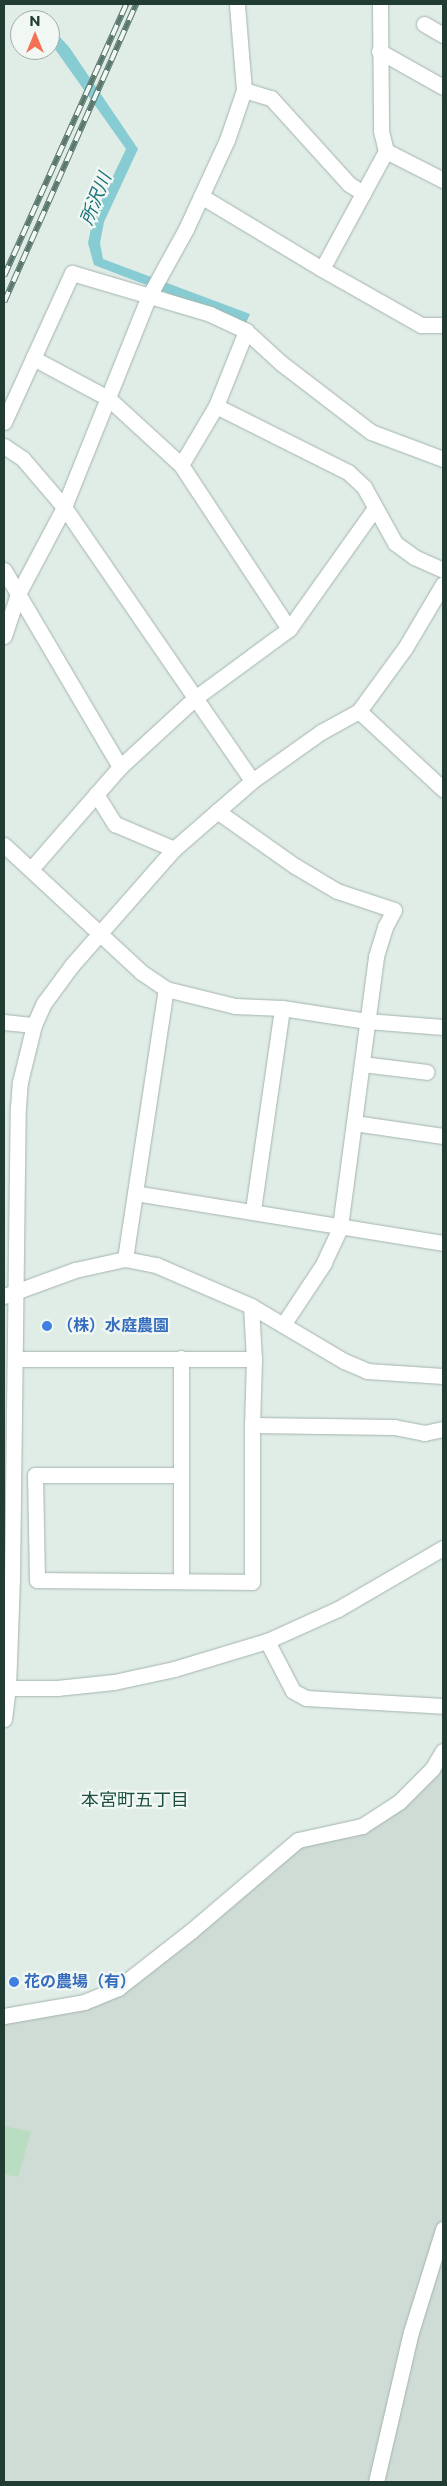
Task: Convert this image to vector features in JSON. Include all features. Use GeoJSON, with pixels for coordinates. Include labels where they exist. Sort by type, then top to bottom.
{"type":"FeatureCollection","features":[{"type":"Feature","properties":{"kind":"street"},"geometry":{"type":"LineString","coordinates":[[4,636],[18,594],[64,507],[150,296],[227,140],[244,90],[237,4]]}},
{"type":"Feature","properties":{"kind":"street"},"geometry":{"type":"LineString","coordinates":[[322,269],[386,151],[381,131],[380,4]]}},
{"type":"Feature","properties":{"kind":"street"},"geometry":{"type":"LineString","coordinates":[[424,24],[443,36]]}},
{"type":"Feature","properties":{"kind":"street"},"geometry":{"type":"LineString","coordinates":[[379,51],[443,87]]}},
{"type":"Feature","properties":{"kind":"street"},"geometry":{"type":"LineString","coordinates":[[244,90],[270,98],[349,184],[363,193]]}},
{"type":"Feature","properties":{"kind":"street"},"geometry":{"type":"LineString","coordinates":[[386,151],[442,177]]}},
{"type":"Feature","properties":{"kind":"street"},"geometry":{"type":"LineString","coordinates":[[201,196],[322,269],[422,325],[443,325]]}},
{"type":"Feature","properties":{"kind":"street"},"geometry":{"type":"LineString","coordinates":[[4,422],[72,273],[210,314],[246,331],[281,364],[371,432],[443,459]]}},
{"type":"Feature","properties":{"kind":"street"},"geometry":{"type":"LineString","coordinates":[[181,465],[216,406],[246,331]]}},
{"type":"Feature","properties":{"kind":"street"},"geometry":{"type":"LineString","coordinates":[[33,358],[108,398],[181,465],[289,629]]}},
{"type":"Feature","properties":{"kind":"street"},"geometry":{"type":"LineString","coordinates":[[216,406],[348,472],[364,486],[395,543],[414,557],[443,570]]}},
{"type":"Feature","properties":{"kind":"street"},"geometry":{"type":"LineString","coordinates":[[4,446],[24,459],[64,507],[252,782]]}},
{"type":"Feature","properties":{"kind":"street"},"geometry":{"type":"LineString","coordinates":[[31,869],[120,767],[195,698],[289,629],[375,508]]}},
{"type":"Feature","properties":{"kind":"street"},"geometry":{"type":"LineString","coordinates":[[4,570],[120,767]]}},
{"type":"Feature","properties":{"kind":"street"},"geometry":{"type":"LineString","coordinates":[[4,1720],[15,1359],[10,1294],[11,1109],[20,1082],[34,1025],[44,1003],[100,934],[174,849],[252,782],[321,732],[359,711],[405,648],[443,584]]}},
{"type":"Feature","properties":{"kind":"street"},"geometry":{"type":"LineString","coordinates":[[359,711],[443,789]]}},
{"type":"Feature","properties":{"kind":"street"},"geometry":{"type":"LineString","coordinates":[[96,794],[115,824],[174,849]]}},
{"type":"Feature","properties":{"kind":"street"},"geometry":{"type":"LineString","coordinates":[[217,811],[295,866],[337,890],[394,910],[385,927],[376,958],[340,1228],[324,1263],[283,1325]]}},
{"type":"Feature","properties":{"kind":"street"},"geometry":{"type":"LineString","coordinates":[[4,845],[141,972],[166,989],[235,1006],[282,1008],[367,1021],[443,1027]]}},
{"type":"Feature","properties":{"kind":"street"},"geometry":{"type":"LineString","coordinates":[[125,1259],[166,989]]}},
{"type":"Feature","properties":{"kind":"street"},"geometry":{"type":"LineString","coordinates":[[253,1210],[282,1008]]}},
{"type":"Feature","properties":{"kind":"street"},"geometry":{"type":"LineString","coordinates":[[4,1022],[34,1025]]}},
{"type":"Feature","properties":{"kind":"street"},"geometry":{"type":"LineString","coordinates":[[362,1064],[427,1072]]}},
{"type":"Feature","properties":{"kind":"street"},"geometry":{"type":"LineString","coordinates":[[354,1123],[443,1136]]}},
{"type":"Feature","properties":{"kind":"street"},"geometry":{"type":"LineString","coordinates":[[135,1193],[253,1210],[340,1228],[443,1243]]}},
{"type":"Feature","properties":{"kind":"street"},"geometry":{"type":"LineString","coordinates":[[10,1294],[74,1270],[125,1259],[156,1265],[251,1306],[344,1362],[367,1371],[443,1376]]}},
{"type":"Feature","properties":{"kind":"street"},"geometry":{"type":"LineString","coordinates":[[181,1475],[35,1475],[37,1580],[252,1582],[254,1359],[251,1306]]}},
{"type":"Feature","properties":{"kind":"street"},"geometry":{"type":"LineString","coordinates":[[180,1580],[181,1358]]}},
{"type":"Feature","properties":{"kind":"street"},"geometry":{"type":"LineString","coordinates":[[15,1359],[254,1359]]}},
{"type":"Feature","properties":{"kind":"street"},"geometry":{"type":"LineString","coordinates":[[252,1424],[394,1427],[424,1433],[443,1429]]}},
{"type":"Feature","properties":{"kind":"street"},"geometry":{"type":"LineString","coordinates":[[6,1688],[57,1688],[114,1682],[182,1667],[267,1641],[338,1609],[443,1548]]}},
{"type":"Feature","properties":{"kind":"street"},"geometry":{"type":"LineString","coordinates":[[267,1641],[293,1691],[306,1698],[443,1706]]}},
{"type":"Feature","properties":{"kind":"street"},"geometry":{"type":"LineString","coordinates":[[4,2016],[84,2002],[118,1988],[191,1932],[298,1840],[362,1826],[399,1802],[432,1769],[443,1751]]}},
{"type":"Feature","properties":{"kind":"street"},"geometry":{"type":"LineString","coordinates":[[376,2482],[411,2332],[443,2229]]}},
{"type":"Feature","properties":{"kind":"shaded area"},"geometry":{"type":"Polygon","coordinates":[[[443,1751],[443,2482],[4,2482],[4,2018],[90,2001],[298,1840],[362,1826],[443,1751]]]}},
{"type":"Feature","properties":{"kind":"green space"},"geometry":{"type":"Polygon","coordinates":[[[4,2126],[31,2132],[18,2177],[4,2174],[4,2126]]]}},
{"type":"Feature","properties":{"kind":"water"},"geometry":{"type":"Polygon","coordinates":[[[60,37],[69,47],[138,149],[104,222],[100,243],[103,259],[250,314],[246,323],[94,265],[88,243],[93,218],[126,149],[60,56],[60,37]]]}},
{"type":"Feature","properties":{"kind":"railway"},"geometry":{"type":"LineString","coordinates":[[4,276],[126,4]]}},
{"type":"Feature","properties":{"kind":"railway"},"geometry":{"type":"LineString","coordinates":[[4,302],[136,4]]}},
{"type":"Feature","properties":{"kind":"place","name":"（株）水庭農園"},"geometry":{"type":"Point","coordinates":[47,1326]}},
{"type":"Feature","properties":{"kind":"place","name":"花の農場（有）"},"geometry":{"type":"Point","coordinates":[14,1982]}},
{"type":"Feature","properties":{"kind":"district","name":"本宮町五丁目"},"geometry":{"type":"Point","coordinates":[135,1800]}},
{"type":"Feature","properties":{"kind":"water label","name":"所沢川"},"geometry":{"type":"Point","coordinates":[96,199]}}]}
